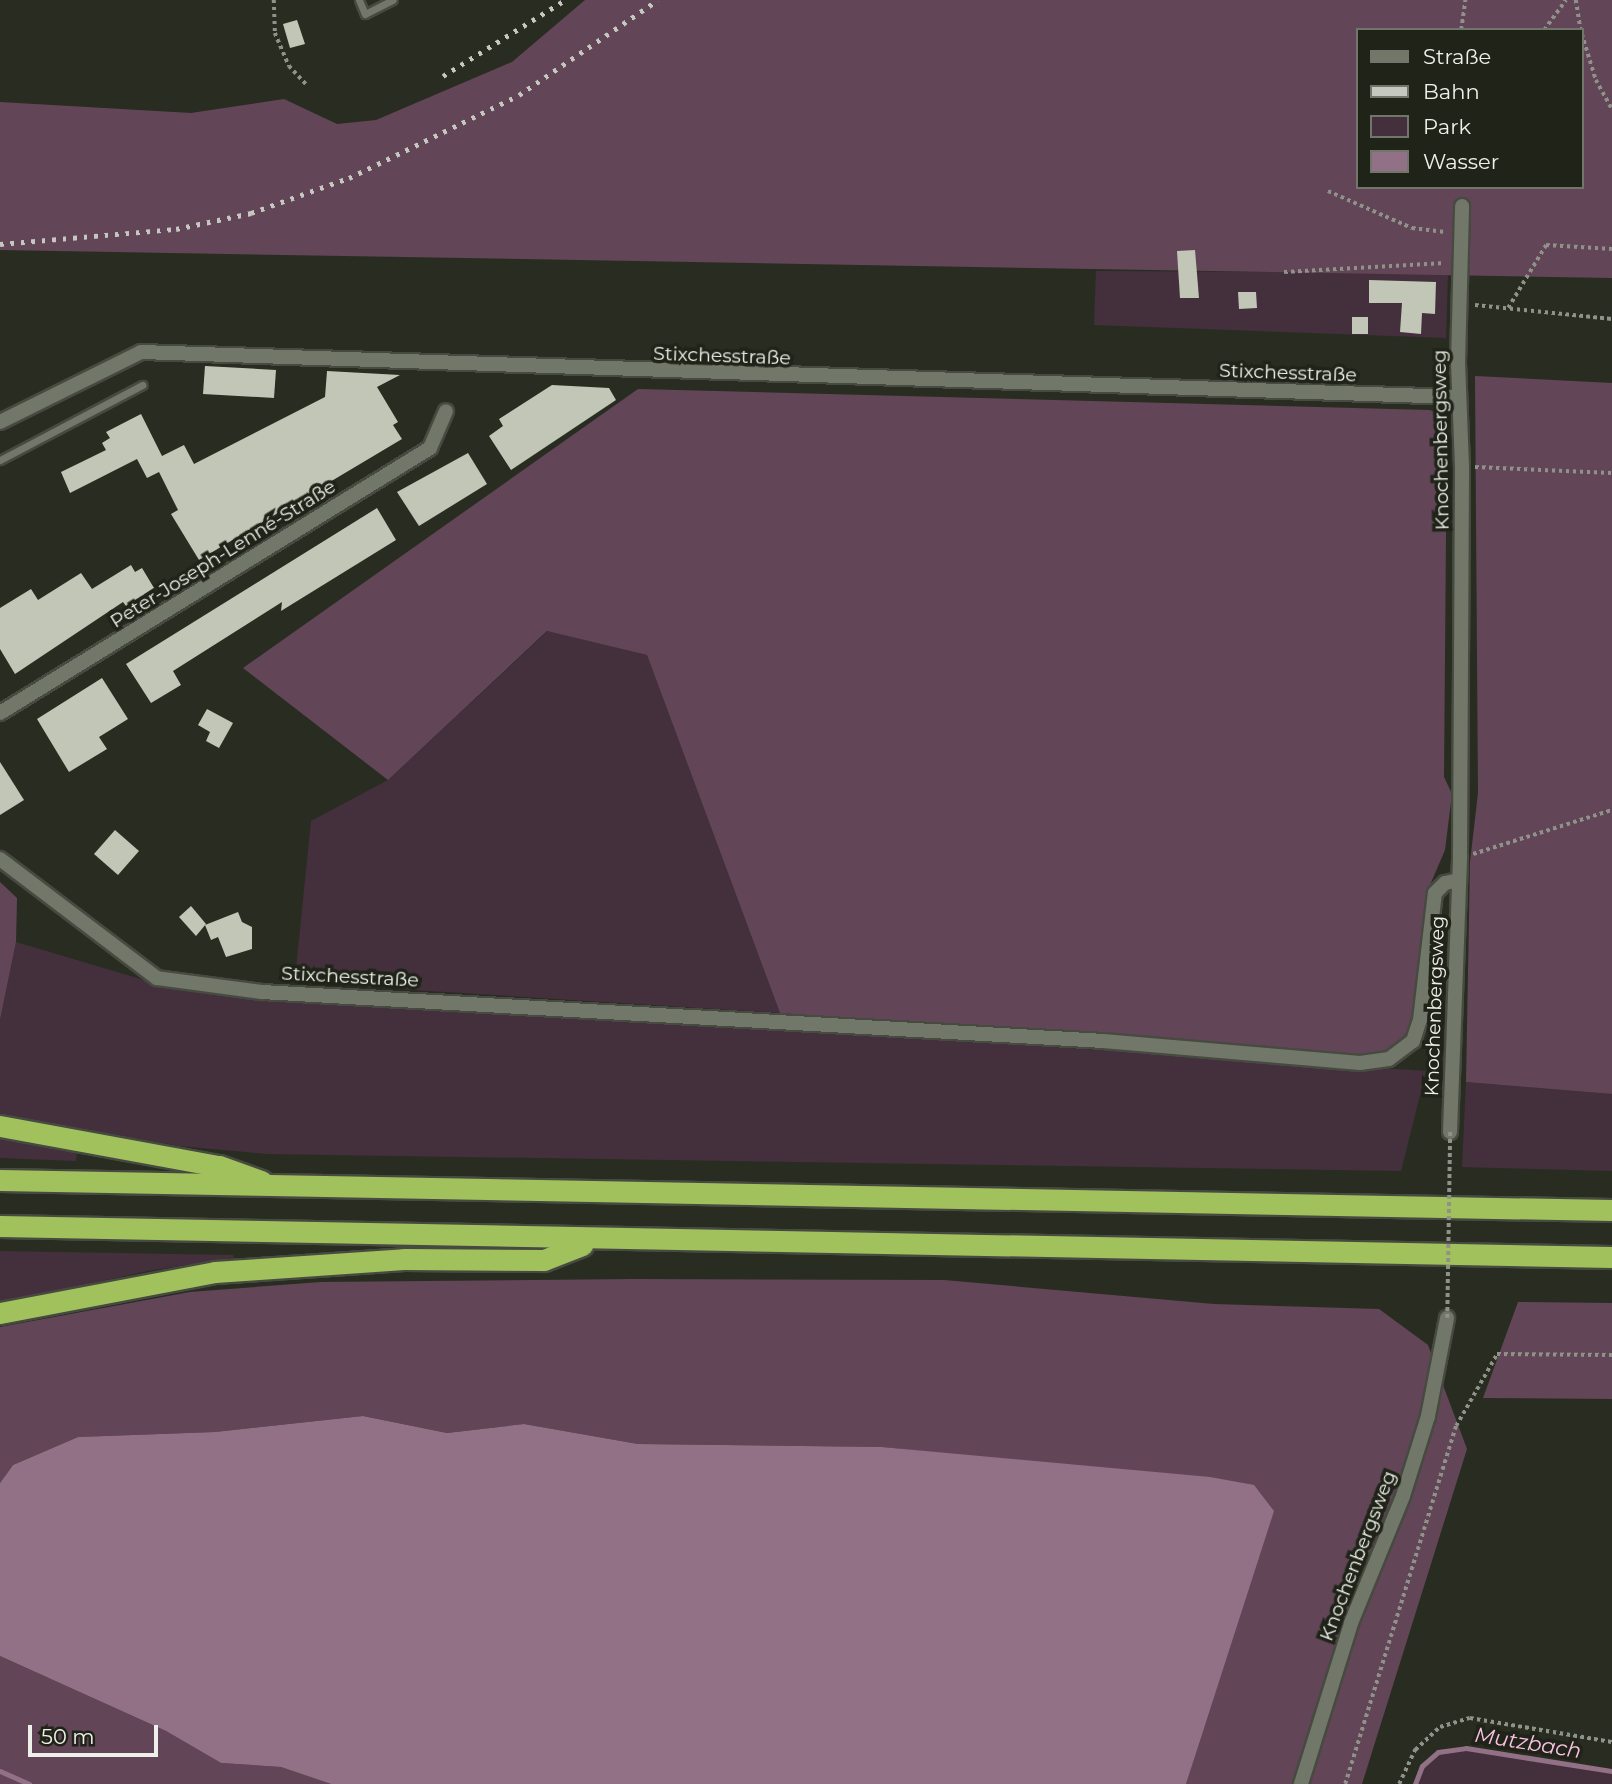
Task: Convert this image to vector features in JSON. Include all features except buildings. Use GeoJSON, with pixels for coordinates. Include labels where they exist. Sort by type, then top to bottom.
{"type":"FeatureCollection","features":[{"type":"Feature","properties":{"kind":"highway"},"geometry":{"type":"LineString","coordinates":[[0,1126],[219,1166],[279,1187]]}},
{"type":"Feature","properties":{"kind":"highway"},"geometry":{"type":"LineString","coordinates":[[0,1180],[1612,1210]]}},
{"type":"Feature","properties":{"kind":"highway"},"geometry":{"type":"LineString","coordinates":[[0,1226],[594,1240],[1612,1257]]}},
{"type":"Feature","properties":{"kind":"highway"},"geometry":{"type":"LineString","coordinates":[[0,1313],[215,1272],[404,1259],[544,1260],[594,1240]]}},
{"type":"Feature","properties":{"kind":"street","name":"Knochenbergsweg"},"geometry":{"type":"LineString","coordinates":[[1450,1132],[1461,855],[1462,467],[1459,397],[1462,206]]}},
{"type":"Feature","properties":{"kind":"street","name":"Stixchesstraße"},"geometry":{"type":"LineString","coordinates":[[0,422],[141,352],[1459,397]]}},
{"type":"Feature","properties":{"kind":"street","name":"Peter-Joseph-Lenné-Straße"},"geometry":{"type":"LineString","coordinates":[[0,713],[430,448],[446,411]]}},
{"type":"Feature","properties":{"kind":"street","name":"Stixchesstraße"},"geometry":{"type":"LineString","coordinates":[[0,859],[157,978],[262,992],[1103,1041],[1360,1063],[1389,1059],[1413,1041],[1417,1031],[1435,893],[1445,883],[1458,880]]}},
{"type":"Feature","properties":{"kind":"street","name":"Knochenbergsweg"},"geometry":{"type":"LineString","coordinates":[[1301,1784],[1351,1623],[1402,1496],[1428,1416],[1447,1318]]}},
{"type":"Feature","properties":{"kind":"lane"},"geometry":{"type":"LineString","coordinates":[[359,0],[365,14],[394,0]]}},
{"type":"Feature","properties":{"kind":"lane"},"geometry":{"type":"LineString","coordinates":[[0,460],[142,385]]}},
{"type":"Feature","properties":{"kind":"path"},"geometry":{"type":"LineString","coordinates":[[274,0],[275,33],[289,66],[307,85]]}},
{"type":"Feature","properties":{"kind":"path"},"geometry":{"type":"LineString","coordinates":[[1461,28],[1465,0]]}},
{"type":"Feature","properties":{"kind":"path"},"geometry":{"type":"LineString","coordinates":[[1545,28],[1566,0]]}},
{"type":"Feature","properties":{"kind":"path"},"geometry":{"type":"LineString","coordinates":[[1576,0],[1581,28]]}},
{"type":"Feature","properties":{"kind":"path"},"geometry":{"type":"LineString","coordinates":[[1584,39],[1595,80],[1612,109]]}},
{"type":"Feature","properties":{"kind":"path"},"geometry":{"type":"LineString","coordinates":[[1328,191],[1412,228],[1462,234]]}},
{"type":"Feature","properties":{"kind":"path"},"geometry":{"type":"LineString","coordinates":[[1508,308],[1546,245],[1612,249]]}},
{"type":"Feature","properties":{"kind":"path"},"geometry":{"type":"LineString","coordinates":[[1284,272],[1461,261]]}},
{"type":"Feature","properties":{"kind":"path"},"geometry":{"type":"LineString","coordinates":[[1461,304],[1612,318]]}},
{"type":"Feature","properties":{"kind":"path"},"geometry":{"type":"LineString","coordinates":[[1462,467],[1612,473]]}},
{"type":"Feature","properties":{"kind":"path"},"geometry":{"type":"LineString","coordinates":[[1461,855],[1612,810]]}},
{"type":"Feature","properties":{"kind":"path"},"geometry":{"type":"LineString","coordinates":[[1447,1318],[1450,1132]]}},
{"type":"Feature","properties":{"kind":"path"},"geometry":{"type":"LineString","coordinates":[[1345,1784],[1456,1426],[1497,1354],[1612,1354]]}},
{"type":"Feature","properties":{"kind":"path"},"geometry":{"type":"LineString","coordinates":[[1399,1784],[1415,1750],[1440,1727],[1470,1718],[1612,1742]]}},
{"type":"Feature","properties":{"kind":"green space"},"geometry":{"type":"Polygon","coordinates":[[[1096,271],[1448,273],[1446,338],[1094,325],[1096,271]]]}},
{"type":"Feature","properties":{"kind":"green space"},"geometry":{"type":"Polygon","coordinates":[[[548,631],[647,655],[780,1013],[286,982],[296,969],[311,821],[388,780],[548,631]]]}},
{"type":"Feature","properties":{"kind":"green space"},"geometry":{"type":"Polygon","coordinates":[[[16,942],[144,980],[263,996],[1426,1071],[1401,1171],[267,1154],[180,1146],[0,1115],[0,1020],[16,942]]]}},
{"type":"Feature","properties":{"kind":"green space"},"geometry":{"type":"Polygon","coordinates":[[[1466,1082],[1612,1094],[1612,1171],[1462,1167],[1466,1082]]]}},
{"type":"Feature","properties":{"kind":"green space"},"geometry":{"type":"Polygon","coordinates":[[[0,1137],[77,1151],[76,1161],[0,1158],[0,1137]]]}},
{"type":"Feature","properties":{"kind":"green space"},"geometry":{"type":"Polygon","coordinates":[[[0,1251],[233,1255],[234,1258],[147,1271],[0,1304],[0,1251]]]}},
{"type":"Feature","properties":{"kind":"green space"},"geometry":{"type":"Polygon","coordinates":[[[1466,1748],[1612,1771],[1612,1784],[1415,1784],[1422,1766],[1438,1752],[1466,1748]]]}},
{"type":"Feature","properties":{"kind":"shaded area"},"geometry":{"type":"Polygon","coordinates":[[[585,0],[1612,0],[1612,278],[0,250],[0,102],[191,113],[284,99],[337,124],[376,120],[512,62],[585,0]]]}},
{"type":"Feature","properties":{"kind":"shaded area"},"geometry":{"type":"Polygon","coordinates":[[[1475,376],[1612,383],[1612,1094],[1466,1082],[1470,862],[1478,793],[1475,376]]]}},
{"type":"Feature","properties":{"kind":"shaded area"},"geometry":{"type":"Polygon","coordinates":[[[638,389],[1429,410],[1447,414],[1444,777],[1452,794],[1445,850],[1427,892],[1412,1018],[1403,1042],[1388,1052],[1359,1057],[780,1013],[647,655],[547,631],[388,780],[243,668],[638,389]]]}},
{"type":"Feature","properties":{"kind":"shaded area"},"geometry":{"type":"Polygon","coordinates":[[[0,882],[17,898],[16,942],[0,1020],[0,882]]]}},
{"type":"Feature","properties":{"kind":"shaded area"},"geometry":{"type":"Polygon","coordinates":[[[944,1280],[1214,1304],[1379,1309],[1428,1345],[1467,1449],[1362,1784],[1186,1784],[1218,1678],[1031,1462],[882,1447],[638,1444],[524,1424],[447,1433],[363,1416],[215,1432],[78,1437],[13,1465],[0,1483],[0,1327],[190,1292],[321,1282],[944,1280]]]}},
{"type":"Feature","properties":{"kind":"shaded area"},"geometry":{"type":"Polygon","coordinates":[[[1518,1302],[1612,1303],[1612,1399],[1483,1398],[1518,1302]]]}},
{"type":"Feature","properties":{"kind":"shaded area"},"geometry":{"type":"Polygon","coordinates":[[[0,1656],[166,1731],[221,1763],[281,1767],[331,1784],[0,1784],[0,1656]]]}},
{"type":"Feature","properties":{"kind":"water"},"geometry":{"type":"Polygon","coordinates":[[[363,1416],[447,1433],[524,1424],[638,1444],[882,1447],[1210,1477],[1254,1485],[1274,1511],[1186,1784],[331,1784],[281,1767],[221,1763],[166,1731],[0,1656],[0,1483],[13,1465],[78,1437],[215,1432],[363,1416]]]}},
{"type":"Feature","properties":{"kind":"waterway","name":"Mutzbach"},"geometry":{"type":"LineString","coordinates":[[1415,1784],[1422,1766],[1438,1752],[1466,1748],[1612,1771]]}},
{"type":"Feature","properties":{"kind":"waterway","name":"Mutzbach"},"geometry":{"type":"LineString","coordinates":[[0,1771],[29,1784]]}},
{"type":"Feature","properties":{"kind":"railway"},"geometry":{"type":"LineString","coordinates":[[443,76],[565,0]]}},
{"type":"Feature","properties":{"kind":"railway"},"geometry":{"type":"LineString","coordinates":[[0,244],[176,229],[251,213],[349,178],[519,95],[658,0]]}}]}
